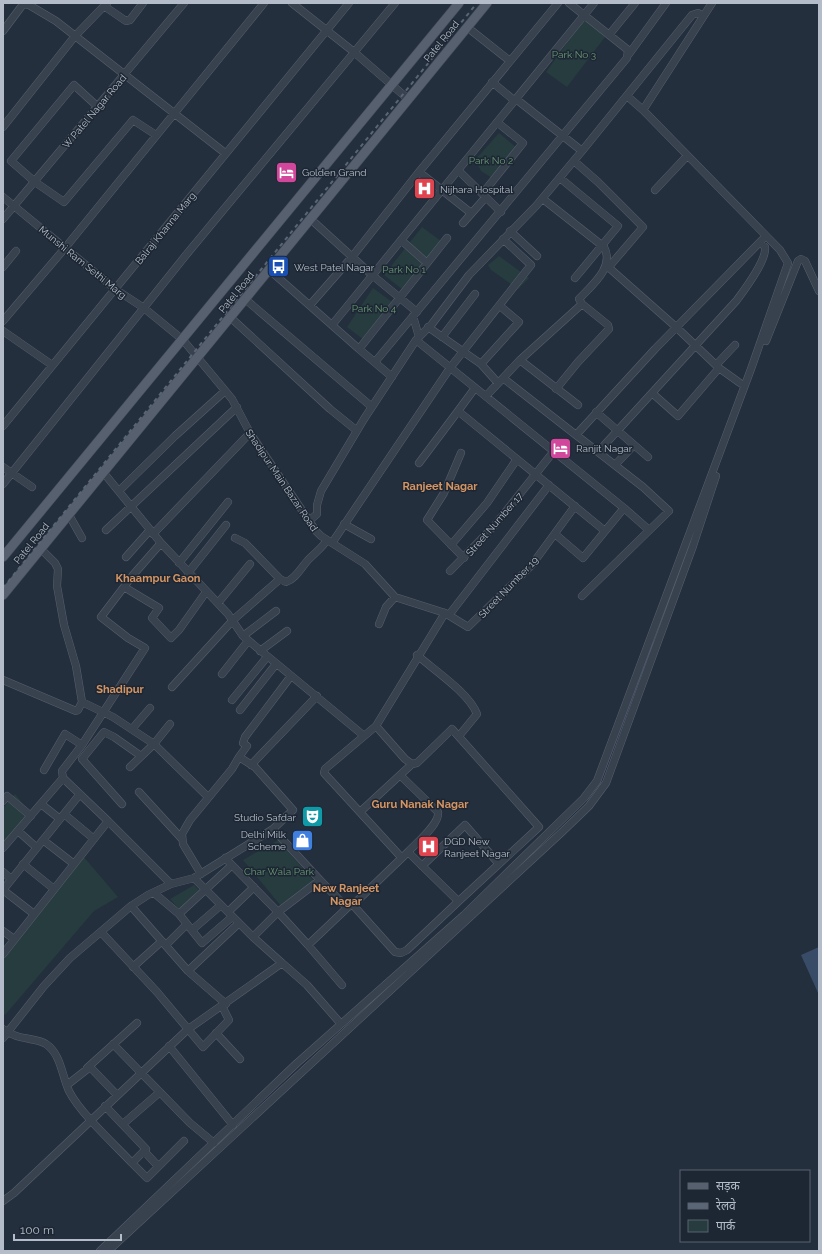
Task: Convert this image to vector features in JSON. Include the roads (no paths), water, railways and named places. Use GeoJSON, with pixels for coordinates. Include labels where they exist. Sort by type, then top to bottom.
{"type":"FeatureCollection","features":[{"type":"Feature","properties":{"kind":"main road","name":"Patel Road"},"geometry":{"type":"LineString","coordinates":[[3,557],[393,86],[459,3]]}},
{"type":"Feature","properties":{"kind":"main road","name":"Patel Road"},"geometry":{"type":"LineString","coordinates":[[3,595],[487,3]]}},
{"type":"Feature","properties":{"kind":"street"},"geometry":{"type":"LineString","coordinates":[[3,127],[75,36],[106,4],[126,21],[130,20],[143,3]]}},
{"type":"Feature","properties":{"kind":"street","name":"W Patel Nagar Road"},"geometry":{"type":"LineString","coordinates":[[3,219],[184,3]]}},
{"type":"Feature","properties":{"kind":"street"},"geometry":{"type":"LineString","coordinates":[[3,321],[65,248],[264,3]]}},
{"type":"Feature","properties":{"kind":"street"},"geometry":{"type":"LineString","coordinates":[[292,3],[354,52],[408,99]]}},
{"type":"Feature","properties":{"kind":"street","name":"Balraj Khanna Marg"},"geometry":{"type":"LineString","coordinates":[[3,426],[349,3]]}},
{"type":"Feature","properties":{"kind":"street"},"geometry":{"type":"LineString","coordinates":[[3,484],[144,308],[395,3]]}},
{"type":"Feature","properties":{"kind":"street"},"geometry":{"type":"LineString","coordinates":[[310,305],[352,257],[419,172],[558,3]]}},
{"type":"Feature","properties":{"kind":"street"},"geometry":{"type":"LineString","coordinates":[[569,3],[628,50],[629,54]]}},
{"type":"Feature","properties":{"kind":"street"},"geometry":{"type":"LineString","coordinates":[[332,325],[459,171],[594,3]]}},
{"type":"Feature","properties":{"kind":"street"},"geometry":{"type":"LineString","coordinates":[[609,35],[636,3]]}},
{"type":"Feature","properties":{"kind":"street"},"geometry":{"type":"LineString","coordinates":[[375,362],[628,58],[629,54],[666,3]]}},
{"type":"Feature","properties":{"kind":"street"},"geometry":{"type":"LineString","coordinates":[[643,110],[712,3]]}},
{"type":"Feature","properties":{"kind":"street"},"geometry":{"type":"LineString","coordinates":[[4,26],[20,7],[24,4],[29,5],[56,21],[124,76],[225,153]]}},
{"type":"Feature","properties":{"kind":"street"},"geometry":{"type":"LineString","coordinates":[[309,521],[317,514],[317,505],[321,491],[356,430],[417,339],[469,275],[510,231],[543,199],[692,15],[698,13],[703,16]]}},
{"type":"Feature","properties":{"kind":"street"},"geometry":{"type":"LineString","coordinates":[[472,31],[510,61]]}},
{"type":"Feature","properties":{"kind":"street"},"geometry":{"type":"LineString","coordinates":[[492,82],[582,151]]}},
{"type":"Feature","properties":{"kind":"street"},"geometry":{"type":"LineString","coordinates":[[98,107],[74,84],[11,161],[35,182],[64,202],[133,120],[156,135]]}},
{"type":"Feature","properties":{"kind":"street"},"geometry":{"type":"LineString","coordinates":[[100,1251],[296,1064],[470,909],[584,798],[596,781],[677,570],[788,263],[786,258],[766,235],[643,110],[627,96]]}},
{"type":"Feature","properties":{"kind":"street"},"geometry":{"type":"LineString","coordinates":[[463,223],[523,143],[498,123]]}},
{"type":"Feature","properties":{"kind":"street"},"geometry":{"type":"LineString","coordinates":[[655,190],[688,156]]}},
{"type":"Feature","properties":{"kind":"street"},"geometry":{"type":"LineString","coordinates":[[556,389],[578,362],[609,329],[608,324],[582,304],[580,299],[643,228],[598,182],[574,161]]}},
{"type":"Feature","properties":{"kind":"street"},"geometry":{"type":"LineString","coordinates":[[459,171],[501,212]]}},
{"type":"Feature","properties":{"kind":"street"},"geometry":{"type":"LineString","coordinates":[[419,172],[471,213]]}},
{"type":"Feature","properties":{"kind":"street"},"geometry":{"type":"LineString","coordinates":[[560,178],[618,226],[575,278]]}},
{"type":"Feature","properties":{"kind":"street","name":"Munshi Ram Sethi Marg"},"geometry":{"type":"LineString","coordinates":[[3,197],[115,289],[144,308],[183,340],[198,357]]}},
{"type":"Feature","properties":{"kind":"street"},"geometry":{"type":"LineString","coordinates":[[543,199],[602,246],[607,253],[608,267],[676,327],[695,346],[740,383]]}},
{"type":"Feature","properties":{"kind":"street"},"geometry":{"type":"LineString","coordinates":[[315,223],[372,275],[399,297],[415,314],[417,339],[450,368],[554,451],[649,530]]}},
{"type":"Feature","properties":{"kind":"street"},"geometry":{"type":"LineString","coordinates":[[510,231],[537,256]]}},
{"type":"Feature","properties":{"kind":"street"},"geometry":{"type":"LineString","coordinates":[[576,436],[596,412],[676,327],[766,235]]}},
{"type":"Feature","properties":{"kind":"street"},"geometry":{"type":"LineString","coordinates":[[359,349],[447,238]]}},
{"type":"Feature","properties":{"kind":"street"},"geometry":{"type":"LineString","coordinates":[[235,538],[245,543],[280,579],[286,582],[291,580],[310,558],[330,542],[344,524],[450,368],[531,265],[503,239]]}},
{"type":"Feature","properties":{"kind":"street"},"geometry":{"type":"LineString","coordinates":[[401,240],[427,263]]}},
{"type":"Feature","properties":{"kind":"street"},"geometry":{"type":"LineString","coordinates":[[598,452],[738,300],[752,279],[765,251],[765,247],[760,242]]}},
{"type":"Feature","properties":{"kind":"street"},"geometry":{"type":"LineString","coordinates":[[3,267],[16,251]]}},
{"type":"Feature","properties":{"kind":"street"},"geometry":{"type":"LineString","coordinates":[[108,1251],[562,832],[599,794],[612,770],[693,546],[715,479],[798,261],[801,259],[805,261],[819,292]]}},
{"type":"Feature","properties":{"kind":"street"},"geometry":{"type":"LineString","coordinates":[[274,274],[392,377]]}},
{"type":"Feature","properties":{"kind":"street"},"geometry":{"type":"LineString","coordinates":[[442,337],[476,294]]}},
{"type":"Feature","properties":{"kind":"street"},"geometry":{"type":"LineString","coordinates":[[245,299],[372,407]]}},
{"type":"Feature","properties":{"kind":"street"},"geometry":{"type":"LineString","coordinates":[[486,396],[520,360],[582,304]]}},
{"type":"Feature","properties":{"kind":"street"},"geometry":{"type":"LineString","coordinates":[[481,364],[519,322],[500,306]]}},
{"type":"Feature","properties":{"kind":"street"},"geometry":{"type":"LineString","coordinates":[[230,317],[330,409],[356,430]]}},
{"type":"Feature","properties":{"kind":"street"},"geometry":{"type":"LineString","coordinates":[[428,327],[481,364],[598,452],[643,487],[669,510],[582,596]]}},
{"type":"Feature","properties":{"kind":"street"},"geometry":{"type":"LineString","coordinates":[[3,331],[52,365]]}},
{"type":"Feature","properties":{"kind":"street"},"geometry":{"type":"LineString","coordinates":[[652,393],[678,416],[735,345]]}},
{"type":"Feature","properties":{"kind":"street","name":"Shadipur Main Bazar Road"},"geometry":{"type":"LineString","coordinates":[[198,357],[237,407],[250,433],[318,534],[365,564],[396,597],[447,614],[468,627]]}},
{"type":"Feature","properties":{"kind":"street"},"geometry":{"type":"LineString","coordinates":[[520,360],[578,405]]}},
{"type":"Feature","properties":{"kind":"street"},"geometry":{"type":"LineString","coordinates":[[418,463],[475,388]]}},
{"type":"Feature","properties":{"kind":"street"},"geometry":{"type":"LineString","coordinates":[[119,491],[225,390]]}},
{"type":"Feature","properties":{"kind":"street"},"geometry":{"type":"LineString","coordinates":[[106,530],[237,407]]}},
{"type":"Feature","properties":{"kind":"street"},"geometry":{"type":"LineString","coordinates":[[458,410],[605,531]]}},
{"type":"Feature","properties":{"kind":"street"},"geometry":{"type":"LineString","coordinates":[[596,412],[648,458]]}},
{"type":"Feature","properties":{"kind":"street"},"geometry":{"type":"LineString","coordinates":[[126,557],[250,433]]}},
{"type":"Feature","properties":{"kind":"street"},"geometry":{"type":"LineString","coordinates":[[615,465],[634,445]]}},
{"type":"Feature","properties":{"kind":"street","name":"Street Number 17"},"geometry":{"type":"LineString","coordinates":[[450,571],[495,525],[554,451]]}},
{"type":"Feature","properties":{"kind":"street"},"geometry":{"type":"LineString","coordinates":[[461,453],[444,493],[427,520],[464,558]]}},
{"type":"Feature","properties":{"kind":"street"},"geometry":{"type":"LineString","coordinates":[[451,545],[487,503],[517,458]]}},
{"type":"Feature","properties":{"kind":"street"},"geometry":{"type":"LineString","coordinates":[[3,467],[32,488]]}},
{"type":"Feature","properties":{"kind":"street"},"geometry":{"type":"LineString","coordinates":[[103,472],[151,532],[233,620],[245,639],[317,696],[363,735]]}},
{"type":"Feature","properties":{"kind":"street"},"geometry":{"type":"LineString","coordinates":[[401,857],[324,771],[363,735],[376,726],[417,656],[447,614],[549,485]]}},
{"type":"Feature","properties":{"kind":"street"},"geometry":{"type":"LineString","coordinates":[[179,563],[228,502]]}},
{"type":"Feature","properties":{"kind":"street","name":"Street Number 19"},"geometry":{"type":"LineString","coordinates":[[468,627],[531,566],[575,506]]}},
{"type":"Feature","properties":{"kind":"street"},"geometry":{"type":"LineString","coordinates":[[554,534],[583,558],[624,508]]}},
{"type":"Feature","properties":{"kind":"street"},"geometry":{"type":"LineString","coordinates":[[69,514],[82,538]]}},
{"type":"Feature","properties":{"kind":"street"},"geometry":{"type":"LineString","coordinates":[[344,524],[371,539]]}},
{"type":"Feature","properties":{"kind":"street"},"geometry":{"type":"LineString","coordinates":[[188,573],[226,525]]}},
{"type":"Feature","properties":{"kind":"street"},"geometry":{"type":"LineString","coordinates":[[161,543],[124,587],[102,617],[128,638],[145,648],[82,745],[62,771],[63,778],[108,820],[171,884]]}},
{"type":"Feature","properties":{"kind":"street"},"geometry":{"type":"LineString","coordinates":[[3,680],[76,711],[82,702],[76,666],[64,625],[57,586],[58,566],[41,549]]}},
{"type":"Feature","properties":{"kind":"street"},"geometry":{"type":"LineString","coordinates":[[218,603],[250,564]]}},
{"type":"Feature","properties":{"kind":"street"},"geometry":{"type":"LineString","coordinates":[[172,687],[233,620],[280,579]]}},
{"type":"Feature","properties":{"kind":"street"},"geometry":{"type":"LineString","coordinates":[[124,587],[159,608],[152,618],[171,638],[179,630],[206,592]]}},
{"type":"Feature","properties":{"kind":"street"},"geometry":{"type":"LineString","coordinates":[[379,624],[386,607],[396,597]]}},
{"type":"Feature","properties":{"kind":"street"},"geometry":{"type":"LineString","coordinates":[[222,674],[245,639],[276,612]]}},
{"type":"Feature","properties":{"kind":"street"},"geometry":{"type":"LineString","coordinates":[[260,651],[287,631]]}},
{"type":"Feature","properties":{"kind":"street"},"geometry":{"type":"LineString","coordinates":[[417,656],[459,691],[475,710],[477,714],[459,736]]}},
{"type":"Feature","properties":{"kind":"street"},"geometry":{"type":"LineString","coordinates":[[232,700],[267,657]]}},
{"type":"Feature","properties":{"kind":"street"},"geometry":{"type":"LineString","coordinates":[[240,710],[276,664]]}},
{"type":"Feature","properties":{"kind":"street"},"geometry":{"type":"LineString","coordinates":[[182,839],[185,828],[208,797],[228,774],[247,746],[243,743],[245,737],[291,676]]}},
{"type":"Feature","properties":{"kind":"street"},"geometry":{"type":"LineString","coordinates":[[251,765],[317,696]]}},
{"type":"Feature","properties":{"kind":"street"},"geometry":{"type":"LineString","coordinates":[[82,702],[103,711],[154,744],[208,797]]}},
{"type":"Feature","properties":{"kind":"street"},"geometry":{"type":"LineString","coordinates":[[132,729],[150,708]]}},
{"type":"Feature","properties":{"kind":"street"},"geometry":{"type":"LineString","coordinates":[[130,767],[154,744],[170,724]]}},
{"type":"Feature","properties":{"kind":"street"},"geometry":{"type":"LineString","coordinates":[[376,726],[405,759],[412,764]]}},
{"type":"Feature","properties":{"kind":"street"},"geometry":{"type":"LineString","coordinates":[[273,829],[320,880],[350,906],[395,952],[401,954],[538,828],[538,825],[454,730],[450,729],[416,763],[412,764],[401,776],[360,812]]}},
{"type":"Feature","properties":{"kind":"street"},"geometry":{"type":"LineString","coordinates":[[122,804],[82,759],[104,732],[114,737],[141,756]]}},
{"type":"Feature","properties":{"kind":"street"},"geometry":{"type":"LineString","coordinates":[[44,770],[65,734],[82,745]]}},
{"type":"Feature","properties":{"kind":"street"},"geometry":{"type":"LineString","coordinates":[[184,1141],[147,1178],[73,1098],[60,1063],[46,1044],[21,1039],[4,1033],[70,958],[131,906],[171,884],[197,876],[273,829],[293,810],[275,788],[251,765],[239,757]]}},
{"type":"Feature","properties":{"kind":"street"},"geometry":{"type":"LineString","coordinates":[[308,946],[408,852],[428,831],[439,816],[438,812],[401,776]]}},
{"type":"Feature","properties":{"kind":"street"},"geometry":{"type":"LineString","coordinates":[[3,848],[63,778]]}},
{"type":"Feature","properties":{"kind":"street"},"geometry":{"type":"LineString","coordinates":[[139,792],[182,839],[197,876],[206,890],[253,937],[307,985],[341,1024]]}},
{"type":"Feature","properties":{"kind":"street"},"geometry":{"type":"LineString","coordinates":[[34,914],[3,890],[80,794]]}},
{"type":"Feature","properties":{"kind":"street"},"geometry":{"type":"LineString","coordinates":[[3,801],[7,796],[31,816]]}},
{"type":"Feature","properties":{"kind":"street"},"geometry":{"type":"LineString","coordinates":[[41,804],[62,816],[94,839]]}},
{"type":"Feature","properties":{"kind":"street"},"geometry":{"type":"LineString","coordinates":[[3,954],[108,820]]}},
{"type":"Feature","properties":{"kind":"street"},"geometry":{"type":"LineString","coordinates":[[422,866],[465,825],[499,864]]}},
{"type":"Feature","properties":{"kind":"street"},"geometry":{"type":"LineString","coordinates":[[18,831],[36,848]]}},
{"type":"Feature","properties":{"kind":"street"},"geometry":{"type":"LineString","coordinates":[[42,840],[74,864]]}},
{"type":"Feature","properties":{"kind":"street"},"geometry":{"type":"LineString","coordinates":[[408,852],[457,900],[461,899]]}},
{"type":"Feature","properties":{"kind":"street"},"geometry":{"type":"LineString","coordinates":[[225,858],[278,912],[342,985]]}},
{"type":"Feature","properties":{"kind":"street"},"geometry":{"type":"LineString","coordinates":[[23,864],[54,889]]}},
{"type":"Feature","properties":{"kind":"street"},"geometry":{"type":"LineString","coordinates":[[179,914],[232,865]]}},
{"type":"Feature","properties":{"kind":"street"},"geometry":{"type":"LineString","coordinates":[[3,872],[11,879]]}},
{"type":"Feature","properties":{"kind":"street"},"geometry":{"type":"LineString","coordinates":[[253,937],[278,912],[320,880]]}},
{"type":"Feature","properties":{"kind":"street"},"geometry":{"type":"LineString","coordinates":[[154,893],[179,914],[202,943],[254,887]]}},
{"type":"Feature","properties":{"kind":"street"},"geometry":{"type":"LineString","coordinates":[[192,930],[221,905]]}},
{"type":"Feature","properties":{"kind":"street"},"geometry":{"type":"LineString","coordinates":[[101,932],[203,1047],[229,1020],[224,1005],[188,970],[131,906]]}},
{"type":"Feature","properties":{"kind":"street"},"geometry":{"type":"LineString","coordinates":[[188,970],[239,923]]}},
{"type":"Feature","properties":{"kind":"street"},"geometry":{"type":"LineString","coordinates":[[133,967],[187,924]]}},
{"type":"Feature","properties":{"kind":"street"},"geometry":{"type":"LineString","coordinates":[[3,931],[14,939]]}},
{"type":"Feature","properties":{"kind":"street"},"geometry":{"type":"LineString","coordinates":[[3,1201],[14,1193],[188,1029],[282,963]]}},
{"type":"Feature","properties":{"kind":"street"},"geometry":{"type":"LineString","coordinates":[[67,1085],[137,1023]]}},
{"type":"Feature","properties":{"kind":"street"},"geometry":{"type":"LineString","coordinates":[[216,1033],[240,1059]]}},
{"type":"Feature","properties":{"kind":"street"},"geometry":{"type":"LineString","coordinates":[[113,1044],[190,1123],[214,1143]]}},
{"type":"Feature","properties":{"kind":"street"},"geometry":{"type":"LineString","coordinates":[[170,1046],[233,1125]]}},
{"type":"Feature","properties":{"kind":"street"},"geometry":{"type":"LineString","coordinates":[[87,1068],[93,1069],[117,1095]]}},
{"type":"Feature","properties":{"kind":"street"},"geometry":{"type":"LineString","coordinates":[[123,1124],[160,1092]]}},
{"type":"Feature","properties":{"kind":"street"},"geometry":{"type":"LineString","coordinates":[[105,1106],[146,1149],[144,1151],[158,1166]]}},
{"type":"Feature","properties":{"kind":"street"},"geometry":{"type":"LineString","coordinates":[[132,1162],[144,1151]]}},
{"type":"Feature","properties":{"kind":"water"},"geometry":{"type":"Polygon","coordinates":[[[819,947],[819,995],[801,955],[819,947]]]}},
{"type":"Feature","properties":{"kind":"waterway"},"geometry":{"type":"LineString","coordinates":[[588,798],[600,782],[653,642]]}},
{"type":"Feature","properties":{"kind":"railway"},"geometry":{"type":"LineString","coordinates":[[3,588],[477,3]]}},
{"type":"Feature","properties":{"kind":"place","name":"Golden Grand"},"geometry":{"type":"Point","coordinates":[286,172]}},
{"type":"Feature","properties":{"kind":"place","name":"Nijhara Hospital"},"geometry":{"type":"Point","coordinates":[425,189]}},
{"type":"Feature","properties":{"kind":"place","name":"West Patel Nagar"},"geometry":{"type":"Point","coordinates":[279,267]}},
{"type":"Feature","properties":{"kind":"place","name":"Ranjit Nagar"},"geometry":{"type":"Point","coordinates":[561,448]}},
{"type":"Feature","properties":{"kind":"place","name":"Studio Safdar"},"geometry":{"type":"Point","coordinates":[312,817]}},
{"type":"Feature","properties":{"kind":"place","name":"Delhi Milk Scheme"},"geometry":{"type":"Point","coordinates":[302,840]}},
{"type":"Feature","properties":{"kind":"place","name":"DGD New Ranjeet Nagar"},"geometry":{"type":"Point","coordinates":[429,847]}},
{"type":"Feature","properties":{"kind":"district","name":"Ranjeet Nagar"},"geometry":{"type":"Point","coordinates":[440,486]}},
{"type":"Feature","properties":{"kind":"district","name":"Khaampur Gaon"},"geometry":{"type":"Point","coordinates":[158,578]}},
{"type":"Feature","properties":{"kind":"district","name":"Shadipur"},"geometry":{"type":"Point","coordinates":[120,689]}},
{"type":"Feature","properties":{"kind":"district","name":"Guru Nanak Nagar"},"geometry":{"type":"Point","coordinates":[420,804]}},
{"type":"Feature","properties":{"kind":"district","name":"New Ranjeet Nagar"},"geometry":{"type":"Point","coordinates":[346,894]}},
{"type":"Feature","properties":{"kind":"park label","name":"Park No 3"},"geometry":{"type":"Point","coordinates":[574,54]}},
{"type":"Feature","properties":{"kind":"park label","name":"Park No 2"},"geometry":{"type":"Point","coordinates":[491,160]}},
{"type":"Feature","properties":{"kind":"park label","name":"Park No 1"},"geometry":{"type":"Point","coordinates":[404,269]}},
{"type":"Feature","properties":{"kind":"park label","name":"Park No 4"},"geometry":{"type":"Point","coordinates":[374,308]}},
{"type":"Feature","properties":{"kind":"park label","name":"Char Wala Park"},"geometry":{"type":"Point","coordinates":[279,871]}}]}
